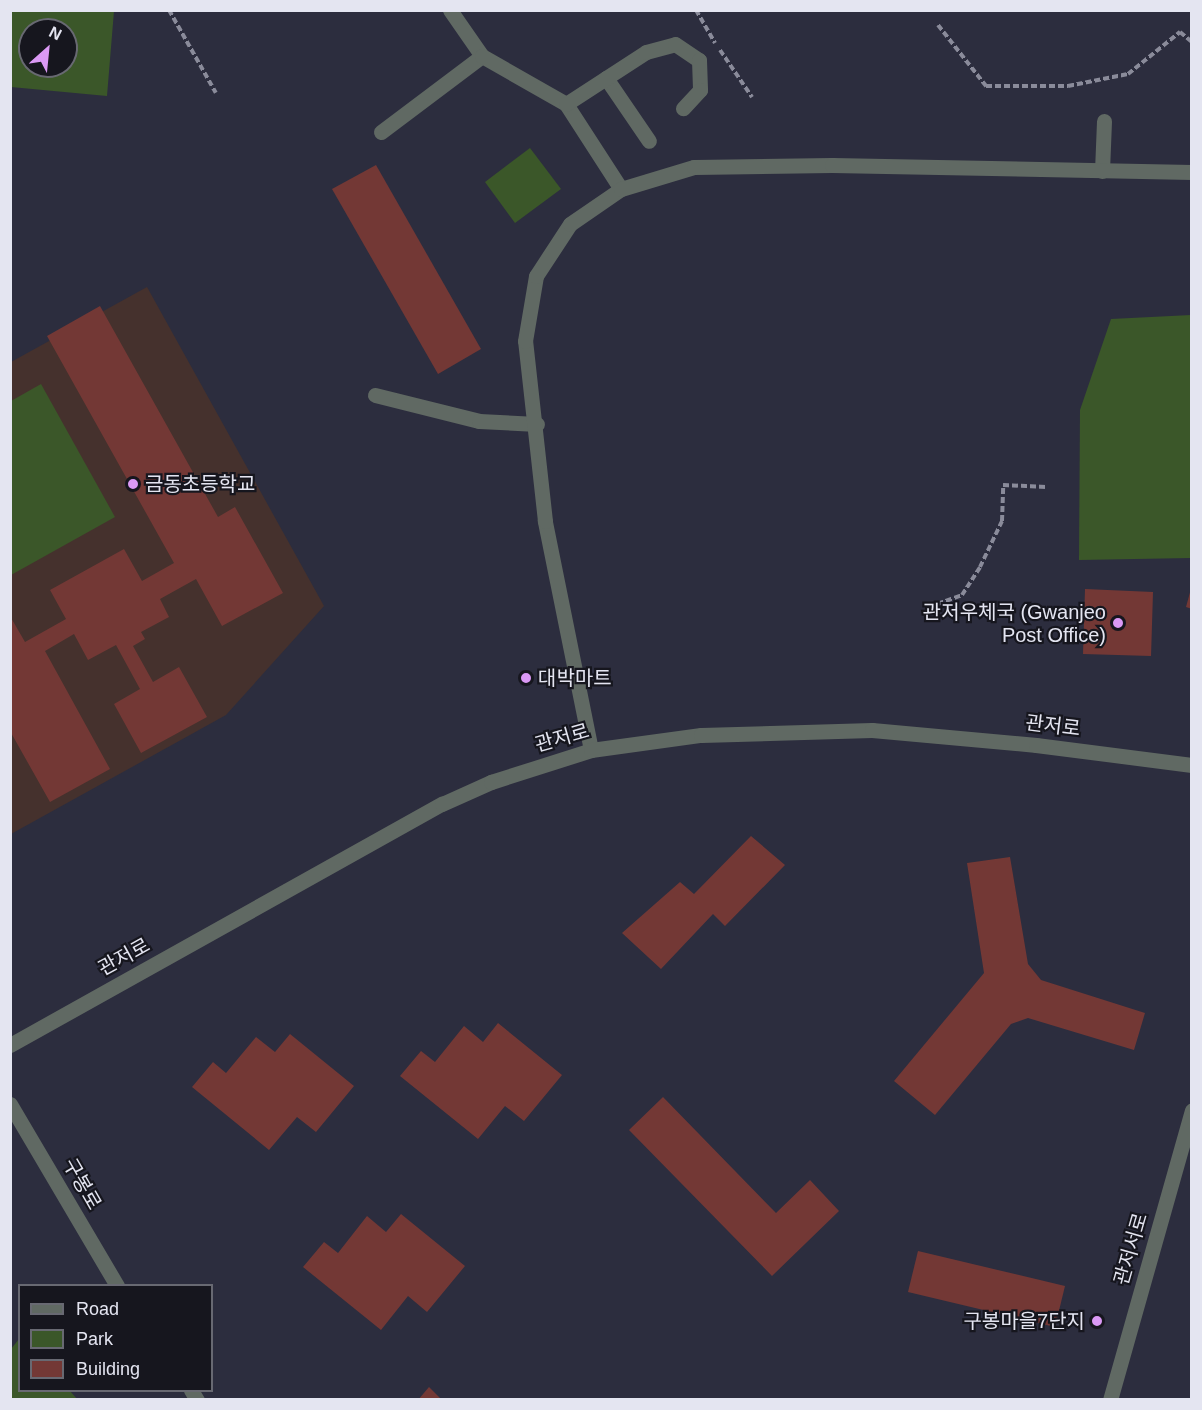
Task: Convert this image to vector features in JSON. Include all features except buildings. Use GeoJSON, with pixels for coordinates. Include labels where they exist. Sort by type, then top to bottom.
{"type":"FeatureCollection","features":[{"type":"Feature","properties":{"kind":"street"},"geometry":{"type":"LineString","coordinates":[[450,10],[482,56],[566,104],[621,189]]}},
{"type":"Feature","properties":{"kind":"street"},"geometry":{"type":"LineString","coordinates":[[566,104],[646,52],[675,44],[699,60],[700,90],[683,108]]}},
{"type":"Feature","properties":{"kind":"street"},"geometry":{"type":"LineString","coordinates":[[381,132],[482,56]]}},
{"type":"Feature","properties":{"kind":"street"},"geometry":{"type":"LineString","coordinates":[[606,78],[649,141]]}},
{"type":"Feature","properties":{"kind":"street"},"geometry":{"type":"LineString","coordinates":[[1102,171],[1104,121]]}},
{"type":"Feature","properties":{"kind":"street"},"geometry":{"type":"LineString","coordinates":[[591,750],[545,521],[537,424],[525,341],[536,276],[570,224],[621,189],[694,167],[832,165],[1191,172]]}},
{"type":"Feature","properties":{"kind":"street"},"geometry":{"type":"LineString","coordinates":[[375,395],[479,421],[537,424]]}},
{"type":"Feature","properties":{"kind":"street","name":"관저로"},"geometry":{"type":"LineString","coordinates":[[10,1045],[442,804],[491,782],[591,750],[701,735],[872,730],[1036,745],[1191,765]]}},
{"type":"Feature","properties":{"kind":"street","name":"구봉로"},"geometry":{"type":"LineString","coordinates":[[10,1104],[116,1284]]}},
{"type":"Feature","properties":{"kind":"street","name":"관저서로"},"geometry":{"type":"LineString","coordinates":[[1110,1400],[1191,1110]]}},
{"type":"Feature","properties":{"kind":"path"},"geometry":{"type":"LineString","coordinates":[[169,10],[216,93]]}},
{"type":"Feature","properties":{"kind":"path"},"geometry":{"type":"LineString","coordinates":[[696,10],[752,97]]}},
{"type":"Feature","properties":{"kind":"path"},"geometry":{"type":"LineString","coordinates":[[938,25],[986,86],[1068,86],[1128,74],[1180,32],[1191,42]]}},
{"type":"Feature","properties":{"kind":"path"},"geometry":{"type":"LineString","coordinates":[[929,607],[962,595],[980,567],[1002,520],[1003,485],[1046,488]]}},
{"type":"Feature","properties":{"kind":"shaded area","name":"금동초등학교"},"geometry":{"type":"Polygon","coordinates":[[[147,287],[324,606],[226,715],[11,834],[11,362],[147,287]]]}},
{"type":"Feature","properties":{"kind":"green space"},"geometry":{"type":"Polygon","coordinates":[[[10,11],[114,11],[107,96],[11,87],[10,11]]]}},
{"type":"Feature","properties":{"kind":"green space"},"geometry":{"type":"Polygon","coordinates":[[[530,148],[561,189],[515,223],[485,182],[530,148]]]}},
{"type":"Feature","properties":{"kind":"green space"},"geometry":{"type":"Polygon","coordinates":[[[1191,315],[1191,558],[1079,560],[1080,410],[1111,319],[1191,315]]]}},
{"type":"Feature","properties":{"kind":"green space"},"geometry":{"type":"Polygon","coordinates":[[[41,384],[115,517],[11,575],[11,401],[41,384]]]}},
{"type":"Feature","properties":{"kind":"green space"},"geometry":{"type":"Polygon","coordinates":[[[18,1340],[18,1392],[71,1392],[77,1399],[11,1399],[11,1349],[18,1340]]]}},
{"type":"Feature","properties":{"kind":"place","name":"금동초등학교"},"geometry":{"type":"Point","coordinates":[133,484]}},
{"type":"Feature","properties":{"kind":"place","name":"관저우체국 (Gwanjeo Post Office)"},"geometry":{"type":"Point","coordinates":[1118,623]}},
{"type":"Feature","properties":{"kind":"place","name":"대박마트"},"geometry":{"type":"Point","coordinates":[526,678]}},
{"type":"Feature","properties":{"kind":"place","name":"구봉마을7단지"},"geometry":{"type":"Point","coordinates":[1097,1321]}}]}
